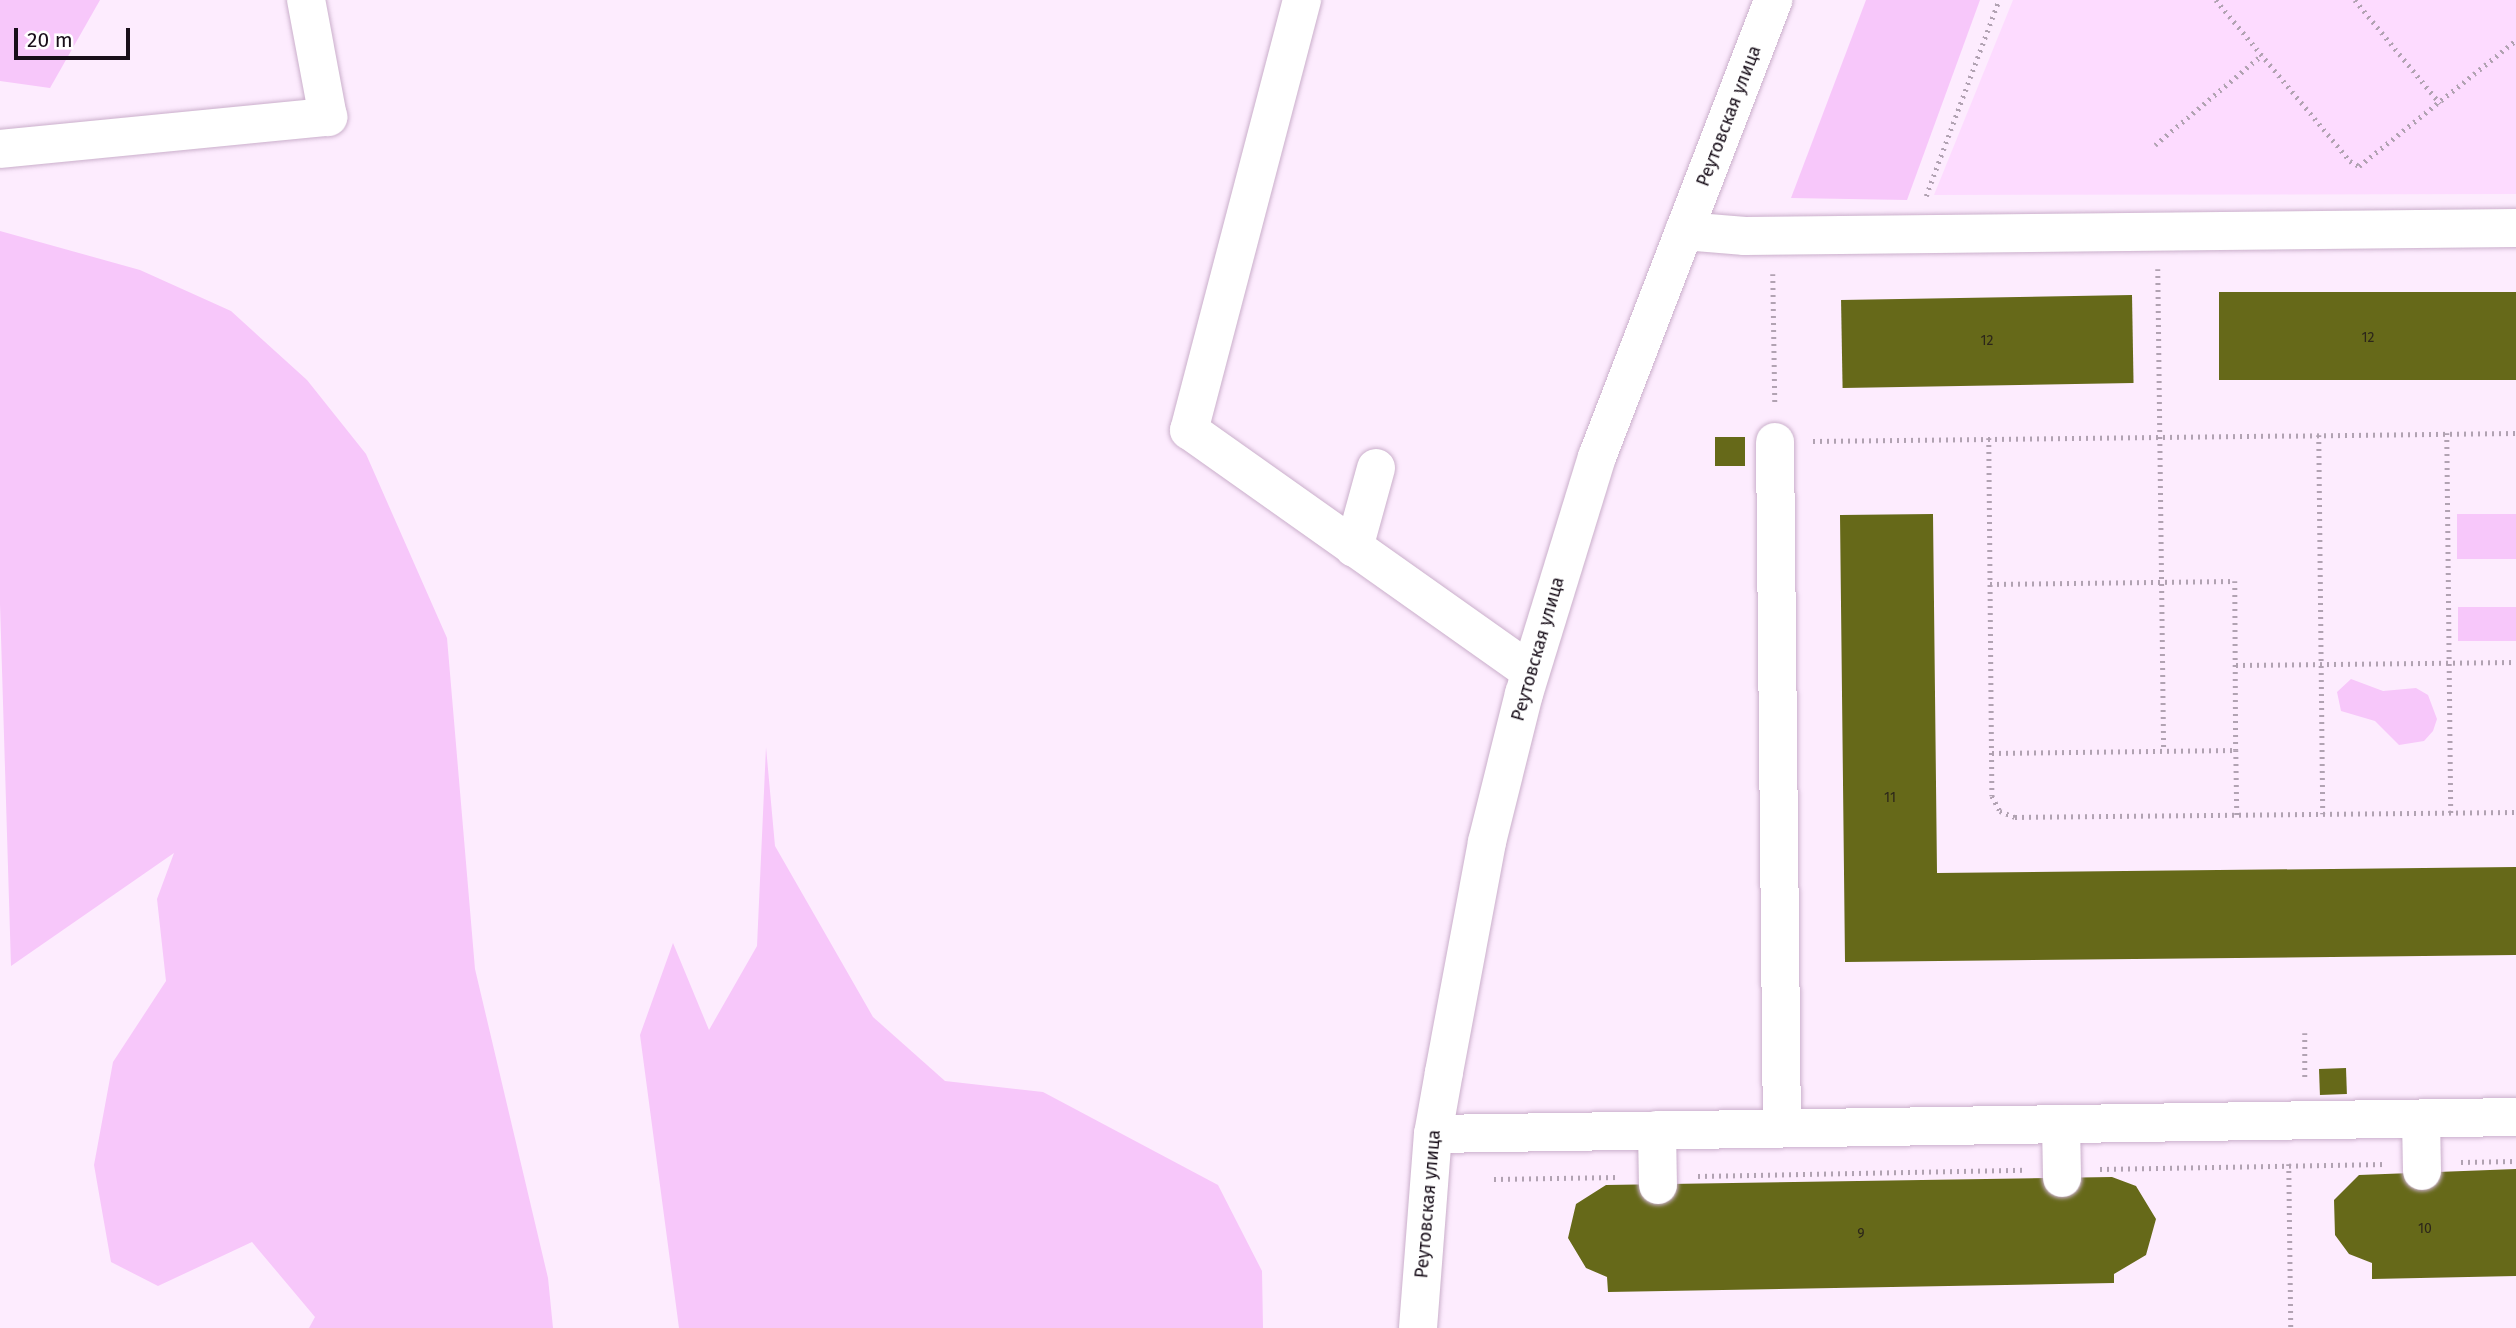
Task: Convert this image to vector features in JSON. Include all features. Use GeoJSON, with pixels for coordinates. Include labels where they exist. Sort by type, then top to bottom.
{"type":"FeatureCollection","features":[{"type":"Feature","properties":{"kind":"street"},"geometry":{"type":"LineString","coordinates":[[0,149],[328,117],[306,0]]}},
{"type":"Feature","properties":{"kind":"street"},"geometry":{"type":"LineString","coordinates":[[1302,0],[1189,430],[1530,671]]}},
{"type":"Feature","properties":{"kind":"street","name":"Реутовская улица"},"geometry":{"type":"LineString","coordinates":[[1418,1328],[1433,1134],[1487,842],[1530,671],[1597,457],[1773,0]]}},
{"type":"Feature","properties":{"kind":"street"},"geometry":{"type":"LineString","coordinates":[[1684,231],[1773,236],[2516,228]]}},
{"type":"Feature","properties":{"kind":"street"},"geometry":{"type":"LineString","coordinates":[[1775,442],[1782,1128]]}},
{"type":"Feature","properties":{"kind":"street"},"geometry":{"type":"LineString","coordinates":[[1354,548],[1376,468]]}},
{"type":"Feature","properties":{"kind":"street"},"geometry":{"type":"LineString","coordinates":[[1433,1134],[2516,1117]]}},
{"type":"Feature","properties":{"kind":"street"},"geometry":{"type":"LineString","coordinates":[[2421,1119],[2422,1167]]}},
{"type":"Feature","properties":{"kind":"street"},"geometry":{"type":"LineString","coordinates":[[2061,1124],[2062,1174]]}},
{"type":"Feature","properties":{"kind":"street"},"geometry":{"type":"LineString","coordinates":[[1657,1130],[1658,1181]]}},
{"type":"Feature","properties":{"kind":"path"},"geometry":{"type":"LineString","coordinates":[[1912,234],[1999,0]]}},
{"type":"Feature","properties":{"kind":"path"},"geometry":{"type":"LineString","coordinates":[[2216,0],[2350,161],[2360,166],[2516,40]]}},
{"type":"Feature","properties":{"kind":"path"},"geometry":{"type":"LineString","coordinates":[[2355,0],[2440,103]]}},
{"type":"Feature","properties":{"kind":"path"},"geometry":{"type":"LineString","coordinates":[[2155,145],[2262,55]]}},
{"type":"Feature","properties":{"kind":"path"},"geometry":{"type":"LineString","coordinates":[[1773,236],[1775,442]]}},
{"type":"Feature","properties":{"kind":"path"},"geometry":{"type":"LineString","coordinates":[[2158,295],[2164,751]]}},
{"type":"Feature","properties":{"kind":"path"},"geometry":{"type":"LineString","coordinates":[[2447,433],[2451,813]]}},
{"type":"Feature","properties":{"kind":"path"},"geometry":{"type":"LineString","coordinates":[[1841,441],[2516,433]]}},
{"type":"Feature","properties":{"kind":"path"},"geometry":{"type":"LineString","coordinates":[[2319,435],[2323,814]]}},
{"type":"Feature","properties":{"kind":"path"},"geometry":{"type":"LineString","coordinates":[[1989,438],[1992,796],[2000,811],[2015,817],[2516,812]]}},
{"type":"Feature","properties":{"kind":"path"},"geometry":{"type":"LineString","coordinates":[[1990,584],[2235,582],[2237,815]]}},
{"type":"Feature","properties":{"kind":"path"},"geometry":{"type":"LineString","coordinates":[[2236,665],[2516,662]]}},
{"type":"Feature","properties":{"kind":"path"},"geometry":{"type":"LineString","coordinates":[[1992,753],[2236,750]]}},
{"type":"Feature","properties":{"kind":"path"},"geometry":{"type":"LineString","coordinates":[[2291,1328],[2289,1165],[2297,1121],[2305,1032]]}},
{"type":"Feature","properties":{"kind":"path"},"geometry":{"type":"LineString","coordinates":[[1494,1180],[1658,1181],[2062,1174],[2289,1165],[2422,1167],[2516,1161]]}},
{"type":"Feature","properties":{"kind":"shaded area"},"geometry":{"type":"Polygon","coordinates":[[[0,0],[100,0],[50,88],[0,81],[0,0]]]}},
{"type":"Feature","properties":{"kind":"shaded area"},"geometry":{"type":"Polygon","coordinates":[[[1866,0],[1980,0],[1907,200],[1791,198],[1866,0]]]}},
{"type":"Feature","properties":{"kind":"shaded area"},"geometry":{"type":"Polygon","coordinates":[[[2013,0],[2516,0],[2516,194],[1934,195],[2013,0]]]}},
{"type":"Feature","properties":{"kind":"shaded area"},"geometry":{"type":"Polygon","coordinates":[[[0,231],[140,270],[231,311],[307,380],[366,454],[447,638],[475,969],[548,1278],[553,1328],[309,1328],[315,1317],[252,1242],[158,1286],[111,1262],[94,1165],[113,1062],[166,981],[157,899],[174,853],[11,966],[0,604],[0,231]]]}},
{"type":"Feature","properties":{"kind":"shaded area"},"geometry":{"type":"Polygon","coordinates":[[[2457,514],[2516,514],[2516,559],[2457,559],[2457,514]]]}},
{"type":"Feature","properties":{"kind":"shaded area"},"geometry":{"type":"Polygon","coordinates":[[[2458,607],[2516,607],[2516,641],[2458,641],[2458,607]]]}},
{"type":"Feature","properties":{"kind":"shaded area"},"geometry":{"type":"Polygon","coordinates":[[[2351,679],[2383,691],[2416,688],[2428,695],[2437,719],[2433,731],[2424,741],[2399,745],[2375,721],[2341,711],[2337,692],[2351,679]]]}},
{"type":"Feature","properties":{"kind":"shaded area"},"geometry":{"type":"Polygon","coordinates":[[[766,747],[775,846],[873,1017],[945,1081],[1043,1092],[1218,1185],[1262,1271],[1263,1328],[679,1328],[640,1035],[673,943],[709,1030],[757,946],[766,747]]]}},
{"type":"Feature","properties":{"kind":"building"},"geometry":{"type":"Polygon","coordinates":[[[2219,292],[2516,292],[2516,380],[2219,380],[2219,292]]]}},
{"type":"Feature","properties":{"kind":"building"},"geometry":{"type":"Polygon","coordinates":[[[2132,295],[2134,383],[1843,388],[1841,300],[2132,295]]]}},
{"type":"Feature","properties":{"kind":"building"},"geometry":{"type":"Polygon","coordinates":[[[1715,437],[1745,437],[1745,466],[1715,466],[1715,437]]]}},
{"type":"Feature","properties":{"kind":"building"},"geometry":{"type":"Polygon","coordinates":[[[1933,514],[1937,873],[2516,867],[2516,955],[1845,962],[1840,515],[1933,514]]]}},
{"type":"Feature","properties":{"kind":"building"},"geometry":{"type":"Polygon","coordinates":[[[2346,1068],[2347,1094],[2320,1095],[2319,1069],[2346,1068]]]}},
{"type":"Feature","properties":{"kind":"building"},"geometry":{"type":"Polygon","coordinates":[[[2516,1169],[2516,1276],[2372,1279],[2372,1263],[2349,1254],[2335,1235],[2334,1200],[2359,1175],[2516,1169]]]}},
{"type":"Feature","properties":{"kind":"building"},"geometry":{"type":"Polygon","coordinates":[[[2112,1177],[2136,1186],[2156,1219],[2146,1255],[2114,1274],[2114,1283],[1608,1292],[1607,1277],[1586,1268],[1568,1238],[1576,1204],[1606,1185],[2112,1177]]]}}]}
